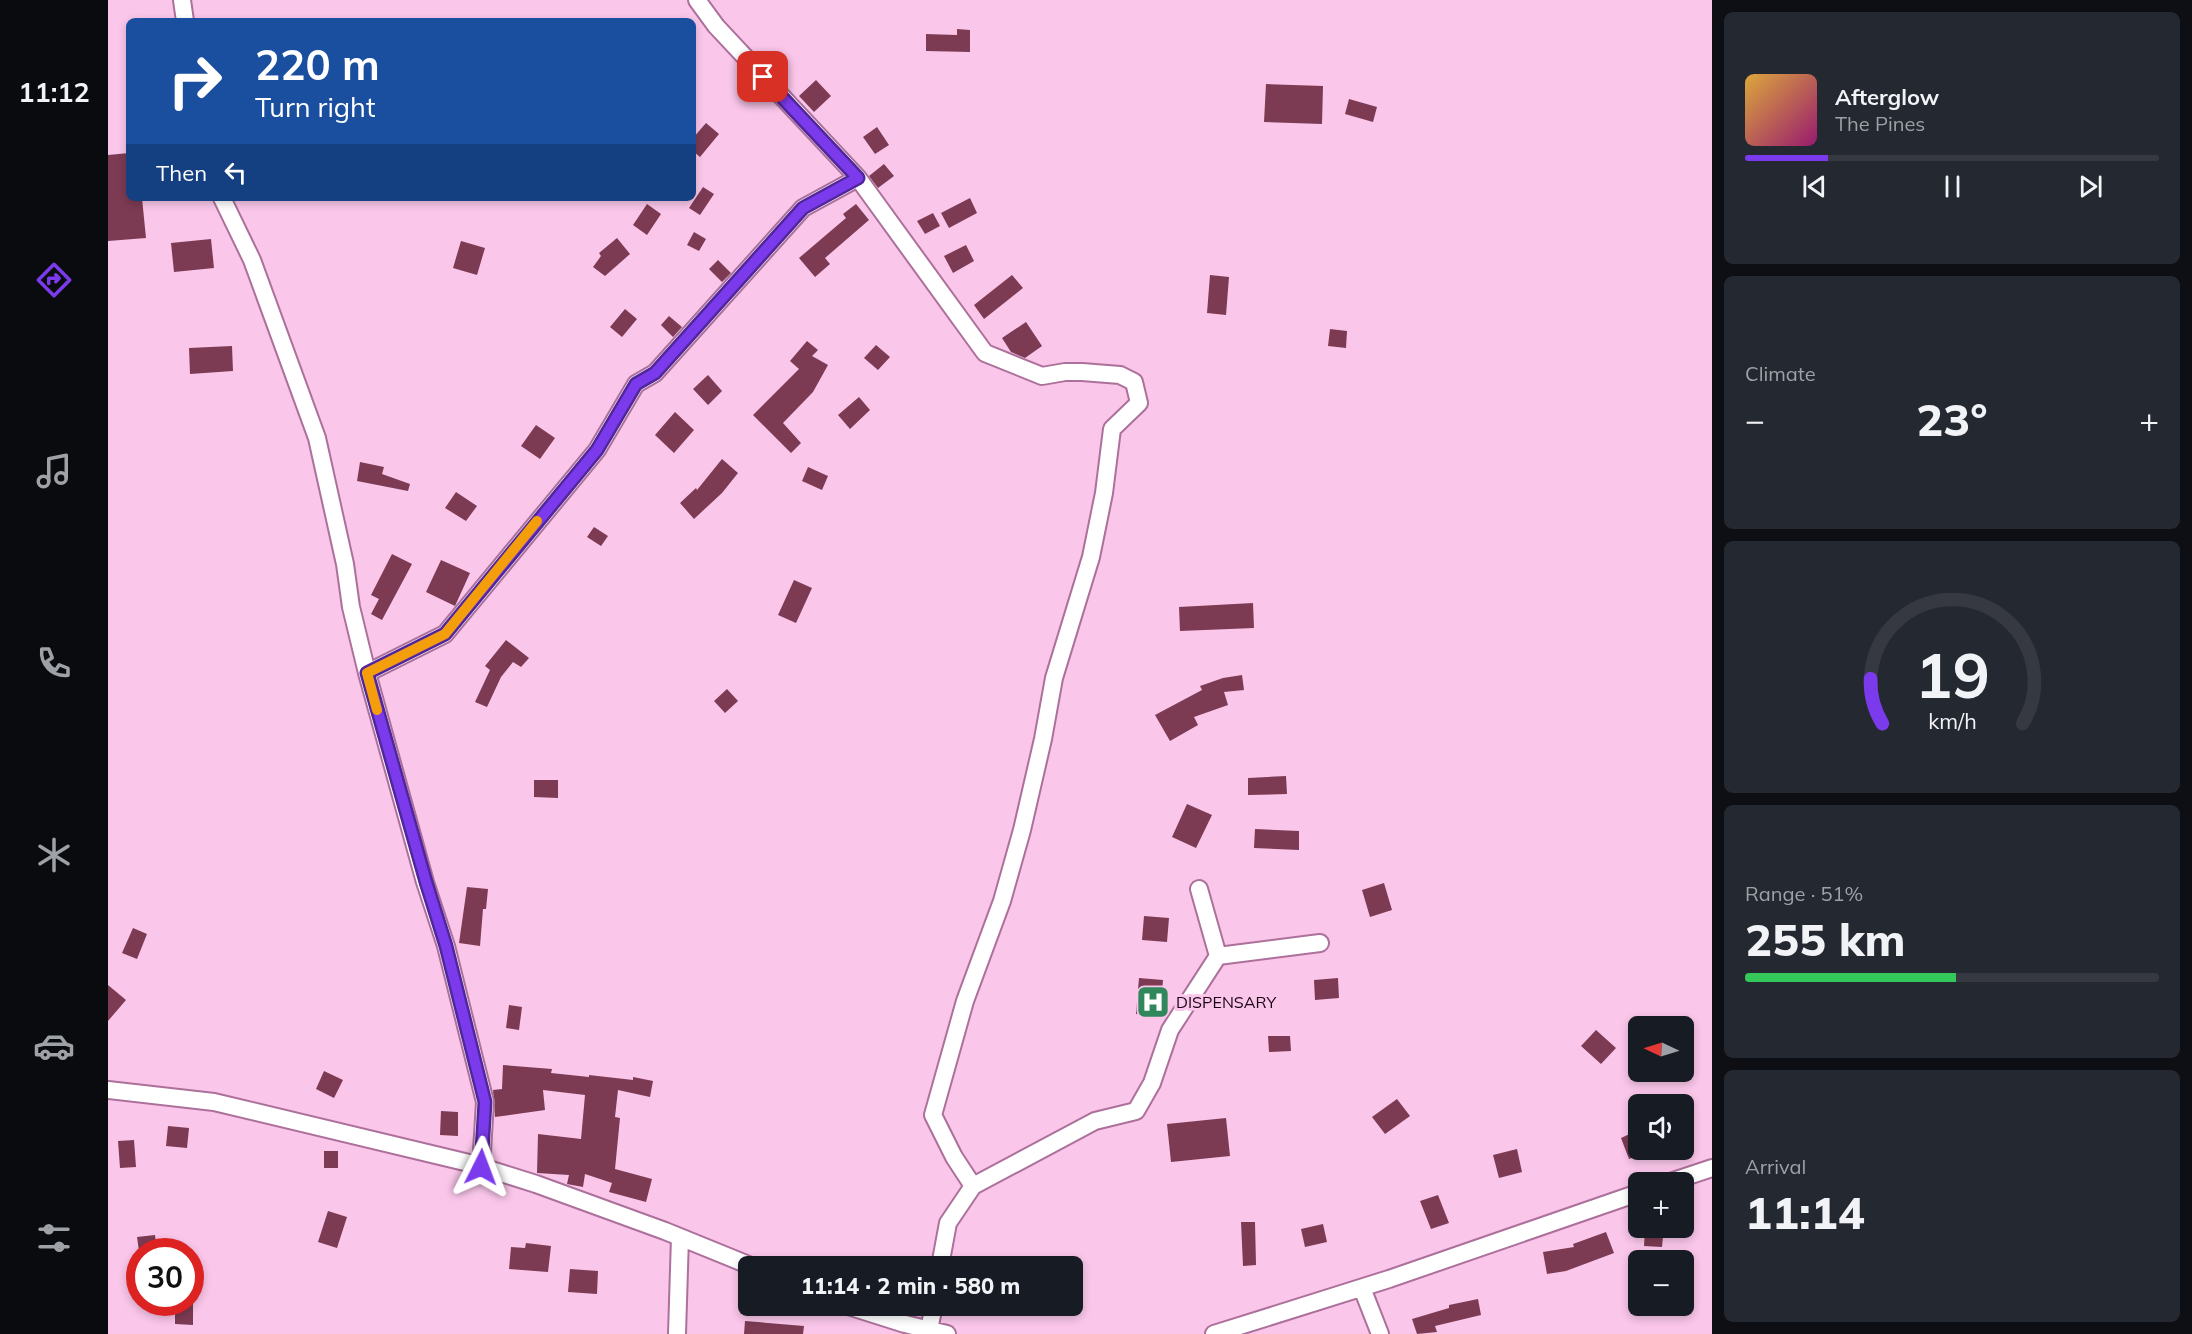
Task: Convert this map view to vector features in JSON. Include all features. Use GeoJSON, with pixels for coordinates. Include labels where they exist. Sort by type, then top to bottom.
{"type":"FeatureCollection","features":[{"type":"Feature","properties":{"kind":"street"},"geometry":{"type":"LineString","coordinates":[[182,0],[185,18]]}},
{"type":"Feature","properties":{"kind":"street"},"geometry":{"type":"LineString","coordinates":[[702,2],[716,26],[858,178],[985,353],[1042,376],[1065,372],[1120,375],[1134,382],[1139,403],[1113,429],[1104,493],[1091,557],[1054,678],[1043,739],[1022,830],[1002,901],[966,1001],[933,1115],[954,1157],[973,1186]]}},
{"type":"Feature","properties":{"kind":"street"},"geometry":{"type":"LineString","coordinates":[[367,673],[445,634],[597,450],[636,384],[655,373],[803,208],[858,178]]}},
{"type":"Feature","properties":{"kind":"street"},"geometry":{"type":"LineString","coordinates":[[223,201],[252,260],[317,438],[345,564],[351,607],[367,673],[446,946],[485,1102],[481,1167]]}},
{"type":"Feature","properties":{"kind":"street"},"geometry":{"type":"LineString","coordinates":[[942,1256],[948,1223],[973,1186],[1095,1121],[1136,1112],[1152,1083],[1170,1030],[1218,956],[1199,889]]}},
{"type":"Feature","properties":{"kind":"street"},"geometry":{"type":"LineString","coordinates":[[1218,956],[1320,943]]}},
{"type":"Feature","properties":{"kind":"street"},"geometry":{"type":"LineString","coordinates":[[108,1090],[214,1102],[481,1167],[536,1184],[738,1261]]}},
{"type":"Feature","properties":{"kind":"street"},"geometry":{"type":"LineString","coordinates":[[1694,1174],[1712,1168]]}},
{"type":"Feature","properties":{"kind":"street"},"geometry":{"type":"LineString","coordinates":[[1214,1334],[1362,1288],[1628,1195]]}},
{"type":"Feature","properties":{"kind":"street"},"geometry":{"type":"LineString","coordinates":[[677,1334],[680,1237]]}},
{"type":"Feature","properties":{"kind":"street"},"geometry":{"type":"LineString","coordinates":[[1362,1288],[1380,1334]]}},
{"type":"Feature","properties":{"kind":"street"},"geometry":{"type":"LineString","coordinates":[[882,1316],[947,1334]]}},
{"type":"Feature","properties":{"kind":"street"},"geometry":{"type":"LineString","coordinates":[[929,1330],[932,1316]]}},
{"type":"Feature","properties":{"kind":"building"},"geometry":{"type":"Polygon","coordinates":[[[957,29],[970,30],[970,52],[926,51],[926,34],[957,35],[957,29]]]}},
{"type":"Feature","properties":{"kind":"building"},"geometry":{"type":"Polygon","coordinates":[[[816,80],[831,96],[814,112],[799,96],[816,80]]]}},
{"type":"Feature","properties":{"kind":"building"},"geometry":{"type":"Polygon","coordinates":[[[1266,84],[1323,86],[1322,124],[1264,122],[1266,84]]]}},
{"type":"Feature","properties":{"kind":"building"},"geometry":{"type":"Polygon","coordinates":[[[1349,99],[1377,107],[1373,122],[1345,114],[1349,99]]]}},
{"type":"Feature","properties":{"kind":"building"},"geometry":{"type":"Polygon","coordinates":[[[706,123],[719,134],[700,157],[696,154],[696,135],[706,123]]]}},
{"type":"Feature","properties":{"kind":"building"},"geometry":{"type":"Polygon","coordinates":[[[877,127],[889,145],[875,154],[863,137],[877,127]]]}},
{"type":"Feature","properties":{"kind":"building"},"geometry":{"type":"Polygon","coordinates":[[[126,153],[126,201],[142,201],[146,238],[108,241],[108,155],[126,153]]]}},
{"type":"Feature","properties":{"kind":"building"},"geometry":{"type":"Polygon","coordinates":[[[884,164],[894,176],[878,188],[869,176],[884,164]]]}},
{"type":"Feature","properties":{"kind":"building"},"geometry":{"type":"Polygon","coordinates":[[[703,187],[714,194],[700,215],[689,208],[696,201],[703,187]]]}},
{"type":"Feature","properties":{"kind":"building"},"geometry":{"type":"Polygon","coordinates":[[[970,198],[977,213],[949,228],[941,213],[970,198]]]}},
{"type":"Feature","properties":{"kind":"building"},"geometry":{"type":"Polygon","coordinates":[[[647,204],[661,214],[647,235],[633,225],[647,204]]]}},
{"type":"Feature","properties":{"kind":"building"},"geometry":{"type":"Polygon","coordinates":[[[856,204],[869,220],[825,258],[830,264],[815,277],[799,258],[846,218],[843,214],[856,204]]]}},
{"type":"Feature","properties":{"kind":"building"},"geometry":{"type":"Polygon","coordinates":[[[933,213],[940,226],[925,234],[917,221],[933,213]]]}},
{"type":"Feature","properties":{"kind":"building"},"geometry":{"type":"Polygon","coordinates":[[[694,232],[706,239],[699,251],[687,245],[694,232]]]}},
{"type":"Feature","properties":{"kind":"building"},"geometry":{"type":"Polygon","coordinates":[[[617,238],[630,254],[605,276],[593,267],[601,256],[599,253],[617,238]]]}},
{"type":"Feature","properties":{"kind":"building"},"geometry":{"type":"Polygon","coordinates":[[[211,239],[214,268],[174,272],[171,243],[211,239]]]}},
{"type":"Feature","properties":{"kind":"building"},"geometry":{"type":"Polygon","coordinates":[[[461,241],[485,248],[477,275],[453,268],[461,241]]]}},
{"type":"Feature","properties":{"kind":"building"},"geometry":{"type":"Polygon","coordinates":[[[966,245],[974,261],[953,273],[944,256],[966,245]]]}},
{"type":"Feature","properties":{"kind":"building"},"geometry":{"type":"Polygon","coordinates":[[[718,260],[731,273],[722,282],[709,269],[718,260]]]}},
{"type":"Feature","properties":{"kind":"building"},"geometry":{"type":"Polygon","coordinates":[[[1012,275],[1023,288],[984,319],[974,305],[1012,275]]]}},
{"type":"Feature","properties":{"kind":"building"},"geometry":{"type":"Polygon","coordinates":[[[1210,275],[1229,277],[1226,315],[1207,313],[1210,275]]]}},
{"type":"Feature","properties":{"kind":"building"},"geometry":{"type":"Polygon","coordinates":[[[625,309],[637,319],[622,337],[610,327],[625,309]]]}},
{"type":"Feature","properties":{"kind":"building"},"geometry":{"type":"Polygon","coordinates":[[[669,316],[682,327],[673,337],[661,325],[669,316]]]}},
{"type":"Feature","properties":{"kind":"building"},"geometry":{"type":"Polygon","coordinates":[[[1026,322],[1042,346],[1025,358],[1011,352],[1002,338],[1026,322]]]}},
{"type":"Feature","properties":{"kind":"building"},"geometry":{"type":"Polygon","coordinates":[[[1330,329],[1347,331],[1346,348],[1328,346],[1330,329]]]}},
{"type":"Feature","properties":{"kind":"building"},"geometry":{"type":"Polygon","coordinates":[[[807,341],[818,350],[812,356],[828,365],[813,392],[783,423],[801,443],[791,453],[753,415],[799,369],[790,361],[807,341]]]}},
{"type":"Feature","properties":{"kind":"building"},"geometry":{"type":"Polygon","coordinates":[[[876,345],[890,357],[878,370],[864,358],[876,345]]]}},
{"type":"Feature","properties":{"kind":"building"},"geometry":{"type":"Polygon","coordinates":[[[232,346],[233,371],[190,374],[189,348],[232,346]]]}},
{"type":"Feature","properties":{"kind":"building"},"geometry":{"type":"Polygon","coordinates":[[[708,375],[722,391],[708,405],[693,389],[708,375]]]}},
{"type":"Feature","properties":{"kind":"building"},"geometry":{"type":"Polygon","coordinates":[[[859,397],[870,410],[850,429],[838,415],[859,397]]]}},
{"type":"Feature","properties":{"kind":"building"},"geometry":{"type":"Polygon","coordinates":[[[675,412],[694,430],[674,453],[655,435],[675,412]]]}},
{"type":"Feature","properties":{"kind":"building"},"geometry":{"type":"Polygon","coordinates":[[[536,425],[555,438],[540,459],[521,446],[536,425]]]}},
{"type":"Feature","properties":{"kind":"building"},"geometry":{"type":"Polygon","coordinates":[[[722,459],[738,473],[722,493],[694,519],[680,503],[696,488],[697,490],[722,459]]]}},
{"type":"Feature","properties":{"kind":"building"},"geometry":{"type":"Polygon","coordinates":[[[360,462],[384,467],[382,474],[410,484],[408,491],[357,481],[360,462]]]}},
{"type":"Feature","properties":{"kind":"building"},"geometry":{"type":"Polygon","coordinates":[[[808,467],[828,476],[822,490],[802,481],[808,467]]]}},
{"type":"Feature","properties":{"kind":"building"},"geometry":{"type":"Polygon","coordinates":[[[456,492],[477,506],[466,521],[445,508],[456,492]]]}},
{"type":"Feature","properties":{"kind":"building"},"geometry":{"type":"Polygon","coordinates":[[[594,527],[608,536],[601,546],[587,537],[594,527]]]}},
{"type":"Feature","properties":{"kind":"building"},"geometry":{"type":"Polygon","coordinates":[[[392,554],[412,564],[382,620],[371,614],[379,599],[371,595],[392,554]]]}},
{"type":"Feature","properties":{"kind":"building"},"geometry":{"type":"Polygon","coordinates":[[[441,560],[470,573],[455,606],[426,592],[441,560]]]}},
{"type":"Feature","properties":{"kind":"building"},"geometry":{"type":"Polygon","coordinates":[[[794,580],[812,588],[796,623],[778,615],[794,580]]]}},
{"type":"Feature","properties":{"kind":"building"},"geometry":{"type":"Polygon","coordinates":[[[1253,603],[1254,628],[1180,631],[1179,607],[1253,603]]]}},
{"type":"Feature","properties":{"kind":"building"},"geometry":{"type":"Polygon","coordinates":[[[506,640],[529,658],[521,667],[513,662],[501,677],[487,707],[475,702],[490,670],[485,666],[506,640]]]}},
{"type":"Feature","properties":{"kind":"building"},"geometry":{"type":"Polygon","coordinates":[[[1242,675],[1244,690],[1224,692],[1228,705],[1194,717],[1198,725],[1170,741],[1155,715],[1202,690],[1200,686],[1223,678],[1242,675]]]}},
{"type":"Feature","properties":{"kind":"building"},"geometry":{"type":"Polygon","coordinates":[[[727,689],[738,701],[725,713],[714,701],[727,689]]]}},
{"type":"Feature","properties":{"kind":"building"},"geometry":{"type":"Polygon","coordinates":[[[1286,776],[1287,794],[1248,795],[1248,778],[1286,776]]]}},
{"type":"Feature","properties":{"kind":"building"},"geometry":{"type":"Polygon","coordinates":[[[534,780],[558,780],[558,798],[534,797],[534,780]]]}},
{"type":"Feature","properties":{"kind":"building"},"geometry":{"type":"Polygon","coordinates":[[[1187,804],[1212,815],[1196,848],[1172,837],[1187,804]]]}},
{"type":"Feature","properties":{"kind":"building"},"geometry":{"type":"Polygon","coordinates":[[[1255,829],[1299,831],[1299,850],[1254,848],[1255,829]]]}},
{"type":"Feature","properties":{"kind":"building"},"geometry":{"type":"Polygon","coordinates":[[[1384,883],[1392,910],[1370,917],[1362,890],[1384,883]]]}},
{"type":"Feature","properties":{"kind":"building"},"geometry":{"type":"Polygon","coordinates":[[[467,887],[488,889],[486,909],[483,909],[480,946],[459,943],[467,887]]]}},
{"type":"Feature","properties":{"kind":"building"},"geometry":{"type":"Polygon","coordinates":[[[1144,916],[1169,918],[1167,942],[1142,940],[1144,916]]]}},
{"type":"Feature","properties":{"kind":"building"},"geometry":{"type":"Polygon","coordinates":[[[133,928],[147,934],[137,959],[122,953],[133,928]]]}},
{"type":"Feature","properties":{"kind":"building"},"geometry":{"type":"Polygon","coordinates":[[[1139,978],[1163,980],[1160,1016],[1136,1014],[1139,978]]]}},
{"type":"Feature","properties":{"kind":"building"},"geometry":{"type":"Polygon","coordinates":[[[1338,978],[1339,998],[1315,1000],[1314,980],[1338,978]]]}},
{"type":"Feature","properties":{"kind":"building"},"geometry":{"type":"Polygon","coordinates":[[[108,985],[126,1000],[108,1021],[108,985]]]}},
{"type":"Feature","properties":{"kind":"building"},"geometry":{"type":"Polygon","coordinates":[[[509,1005],[522,1007],[519,1030],[506,1028],[509,1005]]]}},
{"type":"Feature","properties":{"kind":"building"},"geometry":{"type":"Polygon","coordinates":[[[1596,1030],[1616,1048],[1601,1064],[1581,1046],[1596,1030]]]}},
{"type":"Feature","properties":{"kind":"building"},"geometry":{"type":"Polygon","coordinates":[[[1268,1036],[1290,1036],[1291,1051],[1269,1052],[1268,1036]]]}},
{"type":"Feature","properties":{"kind":"building"},"geometry":{"type":"Polygon","coordinates":[[[503,1065],[552,1069],[551,1073],[633,1080],[633,1077],[653,1081],[650,1097],[618,1090],[615,1117],[620,1118],[615,1169],[652,1179],[646,1202],[609,1192],[612,1183],[585,1174],[583,1187],[567,1184],[569,1175],[537,1173],[538,1134],[581,1139],[585,1095],[543,1090],[545,1110],[495,1117],[493,1090],[502,1089],[503,1065]]]}},
{"type":"Feature","properties":{"kind":"building"},"geometry":{"type":"Polygon","coordinates":[[[324,1071],[343,1080],[334,1098],[316,1089],[324,1071]]]}},
{"type":"Feature","properties":{"kind":"building"},"geometry":{"type":"Polygon","coordinates":[[[1397,1099],[1410,1116],[1385,1134],[1372,1117],[1397,1099]]]}},
{"type":"Feature","properties":{"kind":"building"},"geometry":{"type":"Polygon","coordinates":[[[441,1111],[458,1112],[458,1136],[440,1135],[441,1111]]]}},
{"type":"Feature","properties":{"kind":"building"},"geometry":{"type":"Polygon","coordinates":[[[1226,1118],[1230,1156],[1171,1162],[1167,1124],[1226,1118]]]}},
{"type":"Feature","properties":{"kind":"building"},"geometry":{"type":"Polygon","coordinates":[[[168,1126],[189,1128],[187,1148],[166,1146],[168,1126]]]}},
{"type":"Feature","properties":{"kind":"building"},"geometry":{"type":"Polygon","coordinates":[[[1628,1135],[1628,1156],[1621,1138],[1628,1135]]]}},
{"type":"Feature","properties":{"kind":"building"},"geometry":{"type":"Polygon","coordinates":[[[134,1140],[136,1167],[120,1168],[118,1141],[134,1140]]]}},
{"type":"Feature","properties":{"kind":"building"},"geometry":{"type":"Polygon","coordinates":[[[1517,1149],[1522,1172],[1499,1178],[1493,1155],[1517,1149]]]}},
{"type":"Feature","properties":{"kind":"building"},"geometry":{"type":"Polygon","coordinates":[[[324,1151],[338,1151],[338,1168],[324,1168],[324,1151]]]}},
{"type":"Feature","properties":{"kind":"building"},"geometry":{"type":"Polygon","coordinates":[[[1438,1195],[1449,1223],[1431,1229],[1420,1201],[1438,1195]]]}},
{"type":"Feature","properties":{"kind":"building"},"geometry":{"type":"Polygon","coordinates":[[[328,1211],[347,1217],[337,1248],[318,1242],[328,1211]]]}},
{"type":"Feature","properties":{"kind":"building"},"geometry":{"type":"Polygon","coordinates":[[[1241,1222],[1255,1222],[1256,1265],[1243,1266],[1241,1222]]]}},
{"type":"Feature","properties":{"kind":"building"},"geometry":{"type":"Polygon","coordinates":[[[1323,1224],[1327,1242],[1305,1247],[1301,1229],[1323,1224]]]}},
{"type":"Feature","properties":{"kind":"building"},"geometry":{"type":"Polygon","coordinates":[[[1606,1232],[1614,1253],[1566,1271],[1547,1274],[1543,1252],[1574,1247],[1573,1244],[1606,1232]]]}},
{"type":"Feature","properties":{"kind":"building"},"geometry":{"type":"Polygon","coordinates":[[[155,1235],[155,1238],[137,1238],[155,1235]]]}},
{"type":"Feature","properties":{"kind":"building"},"geometry":{"type":"Polygon","coordinates":[[[1644,1238],[1663,1238],[1662,1247],[1644,1246],[1644,1238]]]}},
{"type":"Feature","properties":{"kind":"building"},"geometry":{"type":"Polygon","coordinates":[[[526,1243],[551,1246],[548,1272],[509,1269],[511,1247],[525,1248],[526,1243]]]}},
{"type":"Feature","properties":{"kind":"building"},"geometry":{"type":"Polygon","coordinates":[[[570,1269],[598,1271],[597,1294],[568,1292],[570,1269]]]}},
{"type":"Feature","properties":{"kind":"building"},"geometry":{"type":"Polygon","coordinates":[[[1478,1299],[1481,1315],[1435,1326],[1437,1332],[1417,1334],[1412,1319],[1449,1308],[1449,1305],[1478,1299]]]}},
{"type":"Feature","properties":{"kind":"building"},"geometry":{"type":"Polygon","coordinates":[[[175,1316],[193,1316],[193,1325],[175,1324],[175,1316]]]}},
{"type":"Feature","properties":{"kind":"building"},"geometry":{"type":"Polygon","coordinates":[[[745,1321],[804,1326],[803,1334],[744,1334],[745,1321]]]}},
{"type":"Feature","properties":{"kind":"slow traffic"},"geometry":{"type":"LineString","coordinates":[[377,710],[367,673],[445,634],[537,521]]}},
{"type":"Feature","properties":{"kind":"place","name":"DISPENSARY"},"geometry":{"type":"Point","coordinates":[1153,1002]}},
{"type":"Feature","properties":{"kind":"route"},"geometry":{"type":"LineString","coordinates":[[481,1167],[485,1102],[446,946],[367,673],[445,634],[597,450],[636,384],[655,373],[803,208],[858,178],[763,77]]}}]}
